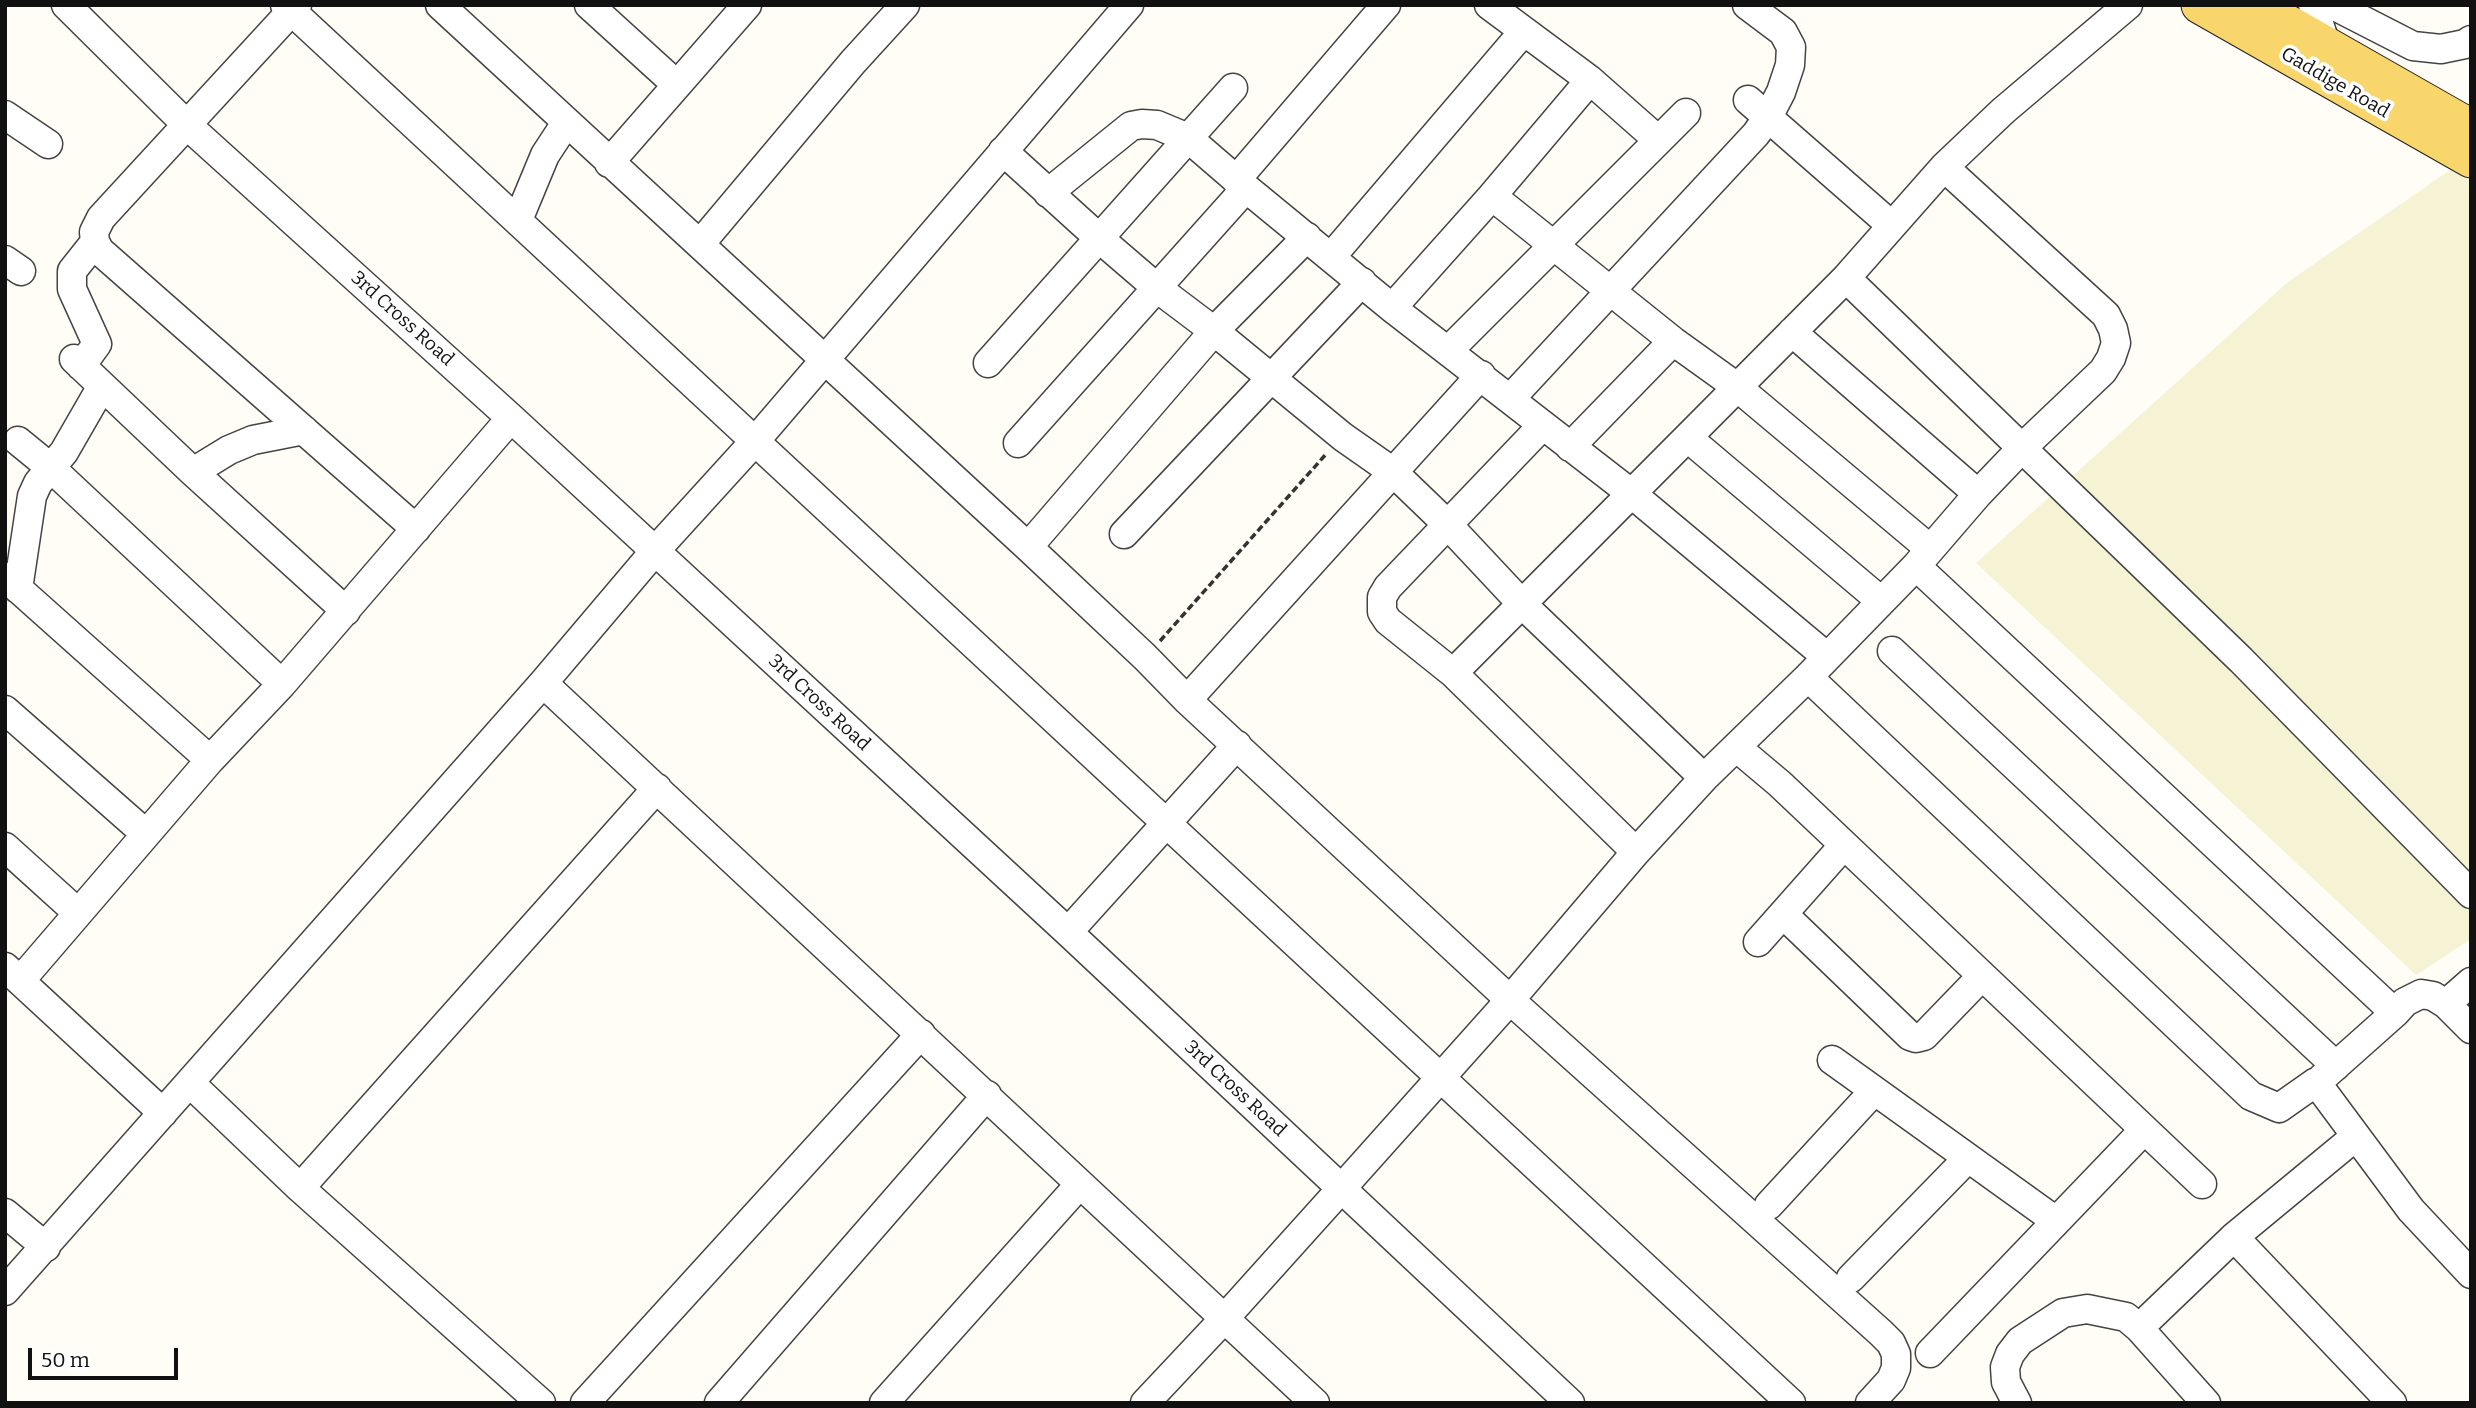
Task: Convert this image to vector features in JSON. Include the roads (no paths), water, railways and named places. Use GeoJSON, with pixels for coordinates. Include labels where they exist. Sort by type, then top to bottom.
{"type":"FeatureCollection","features":[{"type":"Feature","properties":{"kind":"main road","name":"Gaddige Road"},"geometry":{"type":"LineString","coordinates":[[2200,5],[2471,159]]}},
{"type":"Feature","properties":{"kind":"main road","name":"Gaddige Road"},"geometry":{"type":"LineString","coordinates":[[2255,5],[2471,128]]}},
{"type":"Feature","properties":{"kind":"street","name":"3rd Cross Road"},"geometry":{"type":"LineString","coordinates":[[66,5],[187,125],[511,418],[1068,932],[1570,1403]]}},
{"type":"Feature","properties":{"kind":"street"},"geometry":{"type":"LineString","coordinates":[[440,5],[1028,547],[1187,700],[1510,1000],[1891,1343],[1896,1368],[1891,1380],[1870,1403]]}},
{"type":"Feature","properties":{"kind":"street"},"geometry":{"type":"LineString","coordinates":[[609,163],[747,5]]}},
{"type":"Feature","properties":{"kind":"street"},"geometry":{"type":"LineString","coordinates":[[700,244],[853,62],[905,5]]}},
{"type":"Feature","properties":{"kind":"street"},"geometry":{"type":"LineString","coordinates":[[5,1291],[191,1084],[543,683],[654,552],[756,440],[1129,5]]}},
{"type":"Feature","properties":{"kind":"street"},"geometry":{"type":"LineString","coordinates":[[1018,443],[1157,288],[1386,5]]}},
{"type":"Feature","properties":{"kind":"street"},"geometry":{"type":"LineString","coordinates":[[1489,5],[1590,80],[1658,140]]}},
{"type":"Feature","properties":{"kind":"street"},"geometry":{"type":"LineString","coordinates":[[1511,398],[1756,134],[1758,109],[1781,92],[1790,65],[1791,47],[1783,32],[1747,5]]}},
{"type":"Feature","properties":{"kind":"street"},"geometry":{"type":"LineString","coordinates":[[1453,673],[1846,278],[1944,167],[2003,111],[2128,5]]}},
{"type":"Feature","properties":{"kind":"street"},"geometry":{"type":"LineString","coordinates":[[2312,5],[2326,45]]}},
{"type":"Feature","properties":{"kind":"street"},"geometry":{"type":"LineString","coordinates":[[2333,5],[2413,46],[2441,49],[2465,44],[2471,40]]}},
{"type":"Feature","properties":{"kind":"street"},"geometry":{"type":"LineString","coordinates":[[416,529],[100,250],[95,242],[94,232],[101,218],[291,7],[1791,1403]]}},
{"type":"Feature","properties":{"kind":"street"},"geometry":{"type":"LineString","coordinates":[[601,10],[677,85]]}},
{"type":"Feature","properties":{"kind":"street"},"geometry":{"type":"LineString","coordinates":[[1331,257],[1524,31]]}},
{"type":"Feature","properties":{"kind":"street"},"geometry":{"type":"LineString","coordinates":[[1392,308],[1590,80]]}},
{"type":"Feature","properties":{"kind":"street"},"geometry":{"type":"LineString","coordinates":[[988,363],[1233,88]]}},
{"type":"Feature","properties":{"kind":"street"},"geometry":{"type":"LineString","coordinates":[[1758,109],[1891,225]]}},
{"type":"Feature","properties":{"kind":"street"},"geometry":{"type":"LineString","coordinates":[[1448,351],[1686,114]]}},
{"type":"Feature","properties":{"kind":"street"},"geometry":{"type":"LineString","coordinates":[[5,115],[48,144]]}},
{"type":"Feature","properties":{"kind":"street"},"geometry":{"type":"LineString","coordinates":[[518,220],[545,155],[566,123]]}},
{"type":"Feature","properties":{"kind":"street"},"geometry":{"type":"LineString","coordinates":[[1048,193],[1131,126],[1157,125],[1188,138],[1392,308],[1511,398],[1827,656]]}},
{"type":"Feature","properties":{"kind":"street"},"geometry":{"type":"LineString","coordinates":[[1003,151],[1157,288],[1343,437],[1393,472],[1448,525],[1522,604],[1704,778]]}},
{"type":"Feature","properties":{"kind":"street"},"geometry":{"type":"LineString","coordinates":[[1145,1403],[1341,1189],[1704,778],[1808,677],[2023,447],[2103,371],[2116,343],[2106,315],[1944,167]]}},
{"type":"Feature","properties":{"kind":"street"},"geometry":{"type":"LineString","coordinates":[[1492,196],[1674,341],[1737,387],[1923,557],[2395,1013]]}},
{"type":"Feature","properties":{"kind":"street"},"geometry":{"type":"LineString","coordinates":[[1028,547],[1214,331],[1307,237]]}},
{"type":"Feature","properties":{"kind":"street"},"geometry":{"type":"LineString","coordinates":[[95,242],[72,271],[72,289],[97,344],[77,363],[346,611]]}},
{"type":"Feature","properties":{"kind":"street"},"geometry":{"type":"LineString","coordinates":[[1846,278],[2231,651],[2471,894]]}},
{"type":"Feature","properties":{"kind":"street"},"geometry":{"type":"LineString","coordinates":[[1124,534],[1362,282]]}},
{"type":"Feature","properties":{"kind":"street"},"geometry":{"type":"LineString","coordinates":[[1792,332],[1978,494]]}},
{"type":"Feature","properties":{"kind":"street"},"geometry":{"type":"LineString","coordinates":[[1570,447],[1674,341]]}},
{"type":"Feature","properties":{"kind":"street"},"geometry":{"type":"LineString","coordinates":[[1187,700],[1481,375]]}},
{"type":"Feature","properties":{"kind":"street"},"geometry":{"type":"LineString","coordinates":[[102,386],[77,432],[32,496],[12,583],[210,760]]}},
{"type":"Feature","properties":{"kind":"street"},"geometry":{"type":"LineString","coordinates":[[163,1113],[12,974],[78,913],[210,760],[346,611],[511,418]]}},
{"type":"Feature","properties":{"kind":"street"},"geometry":{"type":"LineString","coordinates":[[1542,426],[1388,587],[1380,604],[1388,621],[1453,673],[1636,852]]}},
{"type":"Feature","properties":{"kind":"street"},"geometry":{"type":"LineString","coordinates":[[193,472],[229,450],[253,440],[304,430]]}},
{"type":"Feature","properties":{"kind":"street"},"geometry":{"type":"LineString","coordinates":[[1688,438],[1881,601]]}},
{"type":"Feature","properties":{"kind":"street"},"geometry":{"type":"LineString","coordinates":[[18,441],[51,468],[282,684]]}},
{"type":"Feature","properties":{"kind":"street"},"geometry":{"type":"LineString","coordinates":[[1892,651],[2326,1074],[2355,1137],[2411,1210],[2471,1274]]}},
{"type":"Feature","properties":{"kind":"street"},"geometry":{"type":"LineString","coordinates":[[1808,677],[2251,1096],[2279,1108],[2326,1074],[2405,1002],[2421,994],[2433,996],[2446,1004],[2471,1029]]}},
{"type":"Feature","properties":{"kind":"street"},"geometry":{"type":"LineString","coordinates":[[543,683],[1315,1403]]}},
{"type":"Feature","properties":{"kind":"street"},"geometry":{"type":"LineString","coordinates":[[5,710],[146,834]]}},
{"type":"Feature","properties":{"kind":"street"},"geometry":{"type":"LineString","coordinates":[[1068,932],[1237,744]]}},
{"type":"Feature","properties":{"kind":"street"},"geometry":{"type":"LineString","coordinates":[[1736,747],[1780,784],[2202,1184]]}},
{"type":"Feature","properties":{"kind":"street"},"geometry":{"type":"LineString","coordinates":[[300,1188],[657,788]]}},
{"type":"Feature","properties":{"kind":"street"},"geometry":{"type":"LineString","coordinates":[[1758,942],[1844,845]]}},
{"type":"Feature","properties":{"kind":"street"},"geometry":{"type":"LineString","coordinates":[[5,847],[78,913]]}},
{"type":"Feature","properties":{"kind":"street"},"geometry":{"type":"LineString","coordinates":[[1783,914],[1910,1036],[1916,1038],[1924,1036],[1982,976]]}},
{"type":"Feature","properties":{"kind":"street"},"geometry":{"type":"LineString","coordinates":[[2446,1004],[2471,982]]}},
{"type":"Feature","properties":{"kind":"street"},"geometry":{"type":"LineString","coordinates":[[585,1403],[921,1034]]}},
{"type":"Feature","properties":{"kind":"street"},"geometry":{"type":"LineString","coordinates":[[1832,1060],[2056,1221]]}},
{"type":"Feature","properties":{"kind":"street"},"geometry":{"type":"LineString","coordinates":[[191,1084],[300,1188],[541,1403]]}},
{"type":"Feature","properties":{"kind":"street"},"geometry":{"type":"LineString","coordinates":[[1769,1205],[1874,1091]]}},
{"type":"Feature","properties":{"kind":"street"},"geometry":{"type":"LineString","coordinates":[[719,1403],[988,1096]]}},
{"type":"Feature","properties":{"kind":"street"},"geometry":{"type":"LineString","coordinates":[[1930,1353],[2144,1130]]}},
{"type":"Feature","properties":{"kind":"street"},"geometry":{"type":"LineString","coordinates":[[2139,1328],[2234,1237],[2355,1137]]}},
{"type":"Feature","properties":{"kind":"street"},"geometry":{"type":"LineString","coordinates":[[1851,1278],[1968,1158]]}},
{"type":"Feature","properties":{"kind":"street"},"geometry":{"type":"LineString","coordinates":[[884,1403],[1080,1184]]}},
{"type":"Feature","properties":{"kind":"street"},"geometry":{"type":"LineString","coordinates":[[5,1213],[46,1247]]}},
{"type":"Feature","properties":{"kind":"street"},"geometry":{"type":"LineString","coordinates":[[2234,1237],[2392,1403]]}},
{"type":"Feature","properties":{"kind":"street"},"geometry":{"type":"LineString","coordinates":[[2017,1403],[2006,1382],[2005,1367],[2010,1354],[2020,1341],[2063,1313],[2087,1309],[2126,1317],[2206,1403]]}}]}
